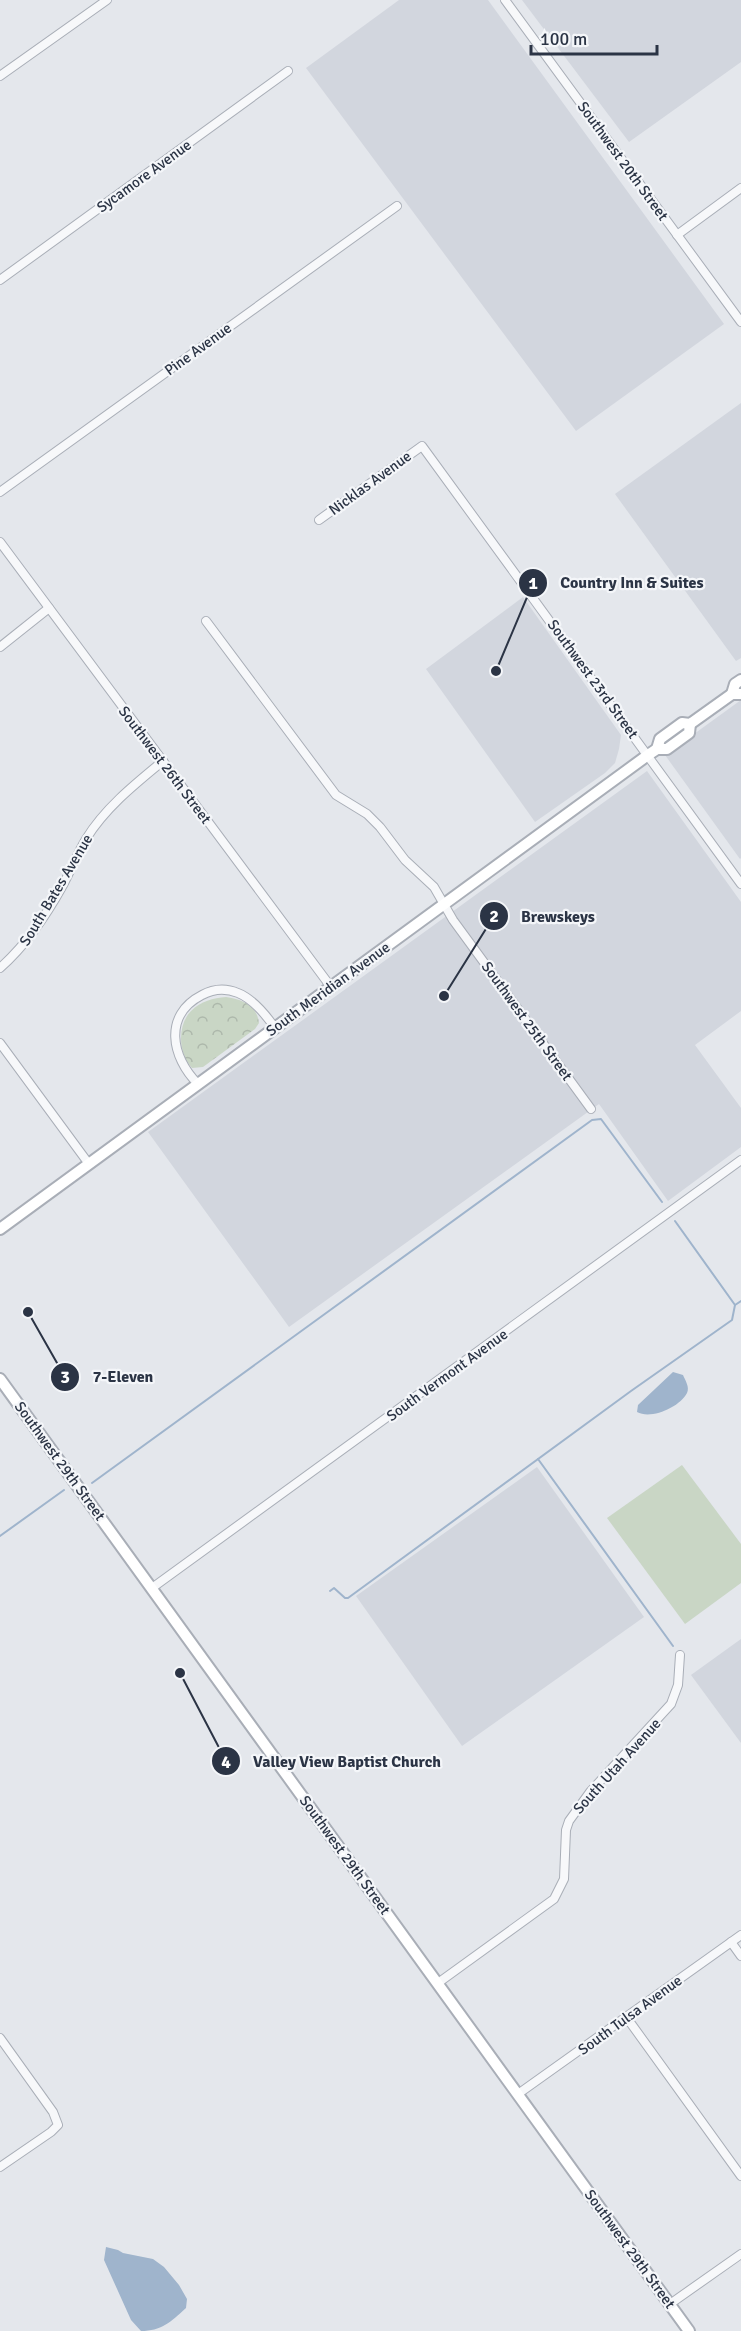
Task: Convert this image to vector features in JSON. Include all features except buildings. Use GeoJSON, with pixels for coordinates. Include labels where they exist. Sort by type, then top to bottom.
{"type":"FeatureCollection","features":[{"type":"Feature","properties":{"kind":"main road","name":"South Meridian Avenue"},"geometry":{"type":"LineString","coordinates":[[0,1229],[653,752],[660,739],[682,723],[690,724],[737,694],[735,684],[741,680]]}},
{"type":"Feature","properties":{"kind":"main road","name":"Southwest 29th Street"},"geometry":{"type":"LineString","coordinates":[[0,1379],[689,2331]]}},
{"type":"Feature","properties":{"kind":"street"},"geometry":{"type":"LineString","coordinates":[[0,76],[107,0]]}},
{"type":"Feature","properties":{"kind":"street","name":"Southwest 20th Street"},"geometry":{"type":"LineString","coordinates":[[505,0],[741,322]]}},
{"type":"Feature","properties":{"kind":"street","name":"Sycamore Avenue"},"geometry":{"type":"LineString","coordinates":[[0,280],[288,71]]}},
{"type":"Feature","properties":{"kind":"street"},"geometry":{"type":"LineString","coordinates":[[677,235],[741,188]]}},
{"type":"Feature","properties":{"kind":"street","name":"Pine Avenue"},"geometry":{"type":"LineString","coordinates":[[0,492],[397,206]]}},
{"type":"Feature","properties":{"kind":"street","name":"Nicklas Avenue"},"geometry":{"type":"LineString","coordinates":[[319,520],[422,447]]}},
{"type":"Feature","properties":{"kind":"street","name":"Southwest 23rd Street"},"geometry":{"type":"LineString","coordinates":[[422,447],[653,752],[741,884]]}},
{"type":"Feature","properties":{"kind":"street","name":"Southwest 26th Street"},"geometry":{"type":"LineString","coordinates":[[0,542],[331,987]]}},
{"type":"Feature","properties":{"kind":"street"},"geometry":{"type":"LineString","coordinates":[[0,647],[49,608]]}},
{"type":"Feature","properties":{"kind":"street","name":"Southwest 25th Street"},"geometry":{"type":"LineString","coordinates":[[206,621],[336,795],[367,814],[405,860],[434,887],[453,920],[591,1109]]}},
{"type":"Feature","properties":{"kind":"street","name":"South Bates Avenue"},"geometry":{"type":"LineString","coordinates":[[0,968],[19,951],[38,927],[63,885],[86,839],[100,821],[133,785],[163,761]]}},
{"type":"Feature","properties":{"kind":"street"},"geometry":{"type":"LineString","coordinates":[[198,1084],[186,1069],[175,1046],[175,1024],[188,1002],[206,993],[225,989],[241,994],[258,1008],[275,1028]]}},
{"type":"Feature","properties":{"kind":"street"},"geometry":{"type":"LineString","coordinates":[[0,1043],[89,1164]]}},
{"type":"Feature","properties":{"kind":"street","name":"South Vermont Avenue"},"geometry":{"type":"LineString","coordinates":[[152,1588],[741,1160]]}},
{"type":"Feature","properties":{"kind":"street","name":"South Utah Avenue"},"geometry":{"type":"LineString","coordinates":[[438,1983],[554,1899],[564,1879],[566,1830],[572,1815],[590,1792],[671,1704],[683,1667],[680,1655]]}},
{"type":"Feature","properties":{"kind":"street","name":"South Tulsa Avenue"},"geometry":{"type":"LineString","coordinates":[[518,2094],[741,1935]]}},
{"type":"Feature","properties":{"kind":"street"},"geometry":{"type":"LineString","coordinates":[[731,1942],[741,1956]]}},
{"type":"Feature","properties":{"kind":"street"},"geometry":{"type":"LineString","coordinates":[[627,2018],[741,2176]]}},
{"type":"Feature","properties":{"kind":"street"},"geometry":{"type":"LineString","coordinates":[[0,2038],[53,2112],[58,2125],[0,2167]]}},
{"type":"Feature","properties":{"kind":"street"},"geometry":{"type":"LineString","coordinates":[[670,2304],[741,2254]]}},
{"type":"Feature","properties":{"kind":"shaded area"},"geometry":{"type":"Polygon","coordinates":[[[399,0],[488,0],[724,324],[576,431],[306,68],[399,0]]]}},
{"type":"Feature","properties":{"kind":"shaded area"},"geometry":{"type":"Polygon","coordinates":[[[522,0],[741,0],[741,62],[629,142],[522,0]]]}},
{"type":"Feature","properties":{"kind":"shaded area"},"geometry":{"type":"Polygon","coordinates":[[[741,403],[741,658],[736,661],[615,494],[741,403]]]}},
{"type":"Feature","properties":{"kind":"shaded area"},"geometry":{"type":"Polygon","coordinates":[[[523,597],[621,735],[615,763],[605,773],[535,822],[426,669],[523,597]]]}},
{"type":"Feature","properties":{"kind":"shaded area"},"geometry":{"type":"Polygon","coordinates":[[[741,700],[741,858],[740,859],[665,755],[741,700]]]}},
{"type":"Feature","properties":{"kind":"shaded area"},"geometry":{"type":"Polygon","coordinates":[[[647,771],[741,902],[741,1011],[695,1045],[741,1108],[741,1147],[668,1201],[599,1104],[289,1327],[148,1132],[647,771]]]}},
{"type":"Feature","properties":{"kind":"shaded area"},"geometry":{"type":"Polygon","coordinates":[[[537,1467],[644,1617],[462,1746],[356,1596],[537,1467]]]}},
{"type":"Feature","properties":{"kind":"shaded area"},"geometry":{"type":"Polygon","coordinates":[[[741,1639],[741,1743],[691,1675],[741,1639]]]}},
{"type":"Feature","properties":{"kind":"green space"},"geometry":{"type":"Polygon","coordinates":[[[226,997],[237,999],[252,1007],[259,1023],[255,1029],[203,1067],[192,1068],[184,1055],[181,1040],[181,1031],[186,1017],[203,1002],[226,997]]]}},
{"type":"Feature","properties":{"kind":"green space"},"geometry":{"type":"Polygon","coordinates":[[[682,1465],[741,1544],[741,1583],[685,1624],[607,1518],[682,1465]]]}},
{"type":"Feature","properties":{"kind":"water"},"geometry":{"type":"Polygon","coordinates":[[[673,1372],[683,1375],[687,1384],[688,1391],[683,1398],[665,1411],[650,1414],[637,1412],[638,1405],[673,1372]]]}},
{"type":"Feature","properties":{"kind":"water"},"geometry":{"type":"Polygon","coordinates":[[[106,2247],[153,2259],[164,2267],[187,2299],[186,2308],[165,2325],[141,2331],[131,2320],[104,2260],[106,2247]]]}},
{"type":"Feature","properties":{"kind":"waterway"},"geometry":{"type":"LineString","coordinates":[[92,1483],[592,1120],[601,1119],[662,1202]]}},
{"type":"Feature","properties":{"kind":"waterway"},"geometry":{"type":"LineString","coordinates":[[675,1221],[735,1305]]}},
{"type":"Feature","properties":{"kind":"waterway"},"geometry":{"type":"LineString","coordinates":[[330,1591],[334,1588],[348,1598],[732,1320],[735,1305],[741,1301]]}},
{"type":"Feature","properties":{"kind":"waterway"},"geometry":{"type":"LineString","coordinates":[[538,1459],[673,1646]]}},
{"type":"Feature","properties":{"kind":"waterway"},"geometry":{"type":"LineString","coordinates":[[0,1536],[64,1490]]}},
{"type":"Feature","properties":{"kind":"place","name":"Country Inn & Suites"},"geometry":{"type":"Point","coordinates":[496,671]}},
{"type":"Feature","properties":{"kind":"place","name":"Brewskeys"},"geometry":{"type":"Point","coordinates":[444,996]}},
{"type":"Feature","properties":{"kind":"place","name":"7-Eleven"},"geometry":{"type":"Point","coordinates":[28,1312]}},
{"type":"Feature","properties":{"kind":"place","name":"Valley View Baptist Church"},"geometry":{"type":"Point","coordinates":[180,1673]}}]}
